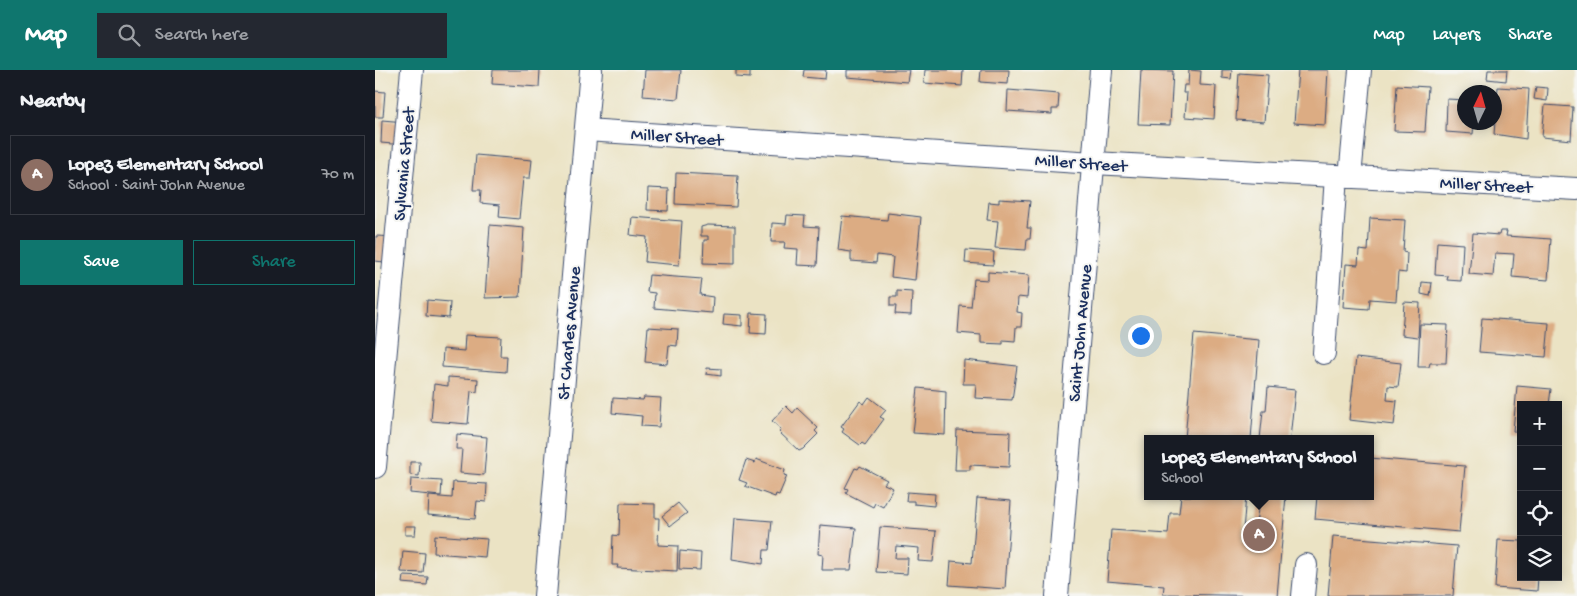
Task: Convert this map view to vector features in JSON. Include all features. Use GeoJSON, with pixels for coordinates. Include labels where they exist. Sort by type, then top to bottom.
{"type":"FeatureCollection","features":[{"type":"Feature","properties":{"kind":"street","name":"Sylvania Street"},"geometry":{"type":"LineString","coordinates":[[375,467],[412,70]]}},
{"type":"Feature","properties":{"kind":"street","name":"St Charles Avenue"},"geometry":{"type":"LineString","coordinates":[[545,596],[591,70]]}},
{"type":"Feature","properties":{"kind":"street","name":"Saint John Avenue"},"geometry":{"type":"LineString","coordinates":[[1057,596],[1101,70]]}},
{"type":"Feature","properties":{"kind":"street"},"geometry":{"type":"LineString","coordinates":[[1324,353],[1343,177],[1360,70]]}},
{"type":"Feature","properties":{"kind":"street","name":"Miller Street"},"geometry":{"type":"LineString","coordinates":[[586,130],[1094,163],[1577,189]]}},
{"type":"Feature","properties":{"kind":"street"},"geometry":{"type":"LineString","coordinates":[[1303,596],[1306,565]]}},
{"type":"Feature","properties":{"kind":"building"},"geometry":{"type":"Polygon","coordinates":[[[493,70],[540,70],[539,87],[492,84],[493,70]]]}},
{"type":"Feature","properties":{"kind":"building"},"geometry":{"type":"Polygon","coordinates":[[[645,70],[681,70],[678,99],[643,96],[645,70]]]}},
{"type":"Feature","properties":{"kind":"building"},"geometry":{"type":"Polygon","coordinates":[[[736,70],[750,70],[750,78],[736,77],[736,70]]]}},
{"type":"Feature","properties":{"kind":"building"},"geometry":{"type":"Polygon","coordinates":[[[804,70],[826,70],[825,79],[803,77],[804,70]]]}},
{"type":"Feature","properties":{"kind":"building"},"geometry":{"type":"Polygon","coordinates":[[[847,70],[909,70],[907,82],[847,77],[847,70]]]}},
{"type":"Feature","properties":{"kind":"building"},"geometry":{"type":"Polygon","coordinates":[[[925,70],[963,70],[962,86],[924,83],[925,70]]]}},
{"type":"Feature","properties":{"kind":"building"},"geometry":{"type":"Polygon","coordinates":[[[981,70],[1009,70],[1008,84],[980,82],[981,70]]]}},
{"type":"Feature","properties":{"kind":"building"},"geometry":{"type":"Polygon","coordinates":[[[1141,70],[1173,71],[1170,125],[1138,124],[1141,70]]]}},
{"type":"Feature","properties":{"kind":"building"},"geometry":{"type":"Polygon","coordinates":[[[1189,70],[1201,71],[1200,85],[1216,86],[1214,119],[1185,117],[1187,93],[1183,93],[1184,85],[1188,85],[1189,70]]]}},
{"type":"Feature","properties":{"kind":"building"},"geometry":{"type":"Polygon","coordinates":[[[1222,70],[1232,70],[1231,79],[1222,78],[1222,70]]]}},
{"type":"Feature","properties":{"kind":"building"},"geometry":{"type":"Polygon","coordinates":[[[1298,70],[1328,70],[1325,125],[1294,123],[1298,70]]]}},
{"type":"Feature","properties":{"kind":"building"},"geometry":{"type":"Polygon","coordinates":[[[1488,70],[1507,70],[1506,81],[1487,79],[1488,70]]]}},
{"type":"Feature","properties":{"kind":"building"},"geometry":{"type":"Polygon","coordinates":[[[1239,73],[1268,75],[1264,122],[1236,120],[1239,73]]]}},
{"type":"Feature","properties":{"kind":"building"},"geometry":{"type":"Polygon","coordinates":[[[1397,85],[1428,87],[1425,132],[1394,131],[1397,85]]]}},
{"type":"Feature","properties":{"kind":"building"},"geometry":{"type":"Polygon","coordinates":[[[1502,87],[1529,89],[1526,139],[1494,134],[1494,130],[1502,130],[1502,87]]]}},
{"type":"Feature","properties":{"kind":"building"},"geometry":{"type":"Polygon","coordinates":[[[1536,87],[1548,88],[1547,101],[1534,99],[1536,87]]]}},
{"type":"Feature","properties":{"kind":"building"},"geometry":{"type":"Polygon","coordinates":[[[1008,90],[1059,94],[1058,109],[1052,109],[1052,114],[1007,111],[1008,90]]]}},
{"type":"Feature","properties":{"kind":"building"},"geometry":{"type":"Polygon","coordinates":[[[375,91],[385,92],[383,117],[375,117],[375,91]]]}},
{"type":"Feature","properties":{"kind":"building"},"geometry":{"type":"Polygon","coordinates":[[[1447,99],[1457,100],[1457,130],[1473,130],[1473,134],[1446,132],[1447,99]]]}},
{"type":"Feature","properties":{"kind":"building"},"geometry":{"type":"Polygon","coordinates":[[[1545,105],[1573,107],[1571,140],[1542,137],[1545,105]]]}},
{"type":"Feature","properties":{"kind":"building"},"geometry":{"type":"Polygon","coordinates":[[[382,120],[405,122],[404,145],[381,143],[382,120]]]}},
{"type":"Feature","properties":{"kind":"building"},"geometry":{"type":"Polygon","coordinates":[[[476,155],[532,160],[530,178],[523,178],[519,219],[499,217],[500,205],[480,203],[481,190],[473,190],[476,155]]]}},
{"type":"Feature","properties":{"kind":"building"},"geometry":{"type":"Polygon","coordinates":[[[676,173],[738,176],[736,207],[675,204],[676,173]]]}},
{"type":"Feature","properties":{"kind":"building"},"geometry":{"type":"Polygon","coordinates":[[[648,188],[669,189],[668,211],[647,210],[648,188]]]}},
{"type":"Feature","properties":{"kind":"building"},"geometry":{"type":"Polygon","coordinates":[[[999,199],[1030,201],[1027,228],[1031,228],[1026,250],[995,248],[998,221],[987,220],[989,202],[999,203],[999,199]]]}},
{"type":"Feature","properties":{"kind":"building"},"geometry":{"type":"Polygon","coordinates":[[[888,213],[921,217],[915,280],[891,277],[893,257],[877,255],[876,263],[851,261],[851,252],[838,250],[842,216],[887,220],[888,213]]]}},
{"type":"Feature","properties":{"kind":"building"},"geometry":{"type":"Polygon","coordinates":[[[787,215],[805,216],[804,226],[819,227],[817,266],[797,265],[798,249],[784,248],[785,242],[771,242],[772,223],[786,224],[787,215]]]}},
{"type":"Feature","properties":{"kind":"building"},"geometry":{"type":"Polygon","coordinates":[[[632,217],[682,221],[679,265],[645,262],[647,237],[630,235],[632,217]]]}},
{"type":"Feature","properties":{"kind":"building"},"geometry":{"type":"Polygon","coordinates":[[[1370,218],[1405,220],[1403,252],[1407,253],[1406,273],[1398,272],[1396,301],[1370,299],[1369,309],[1343,307],[1346,264],[1358,265],[1359,250],[1368,251],[1370,218]]]}},
{"type":"Feature","properties":{"kind":"building"},"geometry":{"type":"Polygon","coordinates":[[[490,225],[524,228],[520,297],[485,298],[490,225]]]}},
{"type":"Feature","properties":{"kind":"building"},"geometry":{"type":"Polygon","coordinates":[[[708,225],[735,226],[735,264],[703,263],[704,240],[708,240],[708,236],[701,236],[701,227],[708,225]]]}},
{"type":"Feature","properties":{"kind":"building"},"geometry":{"type":"Polygon","coordinates":[[[1500,231],[1507,231],[1506,236],[1551,239],[1548,280],[1512,277],[1514,254],[1495,253],[1493,276],[1469,274],[1473,233],[1499,235],[1500,231]]]}},
{"type":"Feature","properties":{"kind":"building"},"geometry":{"type":"Polygon","coordinates":[[[376,236],[396,237],[394,263],[375,261],[376,236]]]}},
{"type":"Feature","properties":{"kind":"building"},"geometry":{"type":"Polygon","coordinates":[[[1437,242],[1463,244],[1461,281],[1447,280],[1448,276],[1435,275],[1437,242]]]}},
{"type":"Feature","properties":{"kind":"building"},"geometry":{"type":"Polygon","coordinates":[[[966,250],[994,252],[993,265],[965,263],[966,250]]]}},
{"type":"Feature","properties":{"kind":"building"},"geometry":{"type":"Polygon","coordinates":[[[988,272],[1029,275],[1027,298],[1018,297],[1017,312],[1022,313],[1021,327],[1016,327],[1015,341],[1003,340],[1003,344],[981,343],[981,335],[958,333],[960,306],[971,307],[974,279],[988,280],[988,272]]]}},
{"type":"Feature","properties":{"kind":"building"},"geometry":{"type":"Polygon","coordinates":[[[649,275],[702,279],[700,295],[713,297],[712,313],[654,308],[655,293],[647,292],[649,275]]]}},
{"type":"Feature","properties":{"kind":"building"},"geometry":{"type":"Polygon","coordinates":[[[1422,282],[1432,283],[1430,296],[1421,294],[1422,282]]]}},
{"type":"Feature","properties":{"kind":"building"},"geometry":{"type":"Polygon","coordinates":[[[897,291],[912,292],[911,315],[895,314],[896,306],[890,306],[890,297],[897,297],[897,291]]]}},
{"type":"Feature","properties":{"kind":"building"},"geometry":{"type":"Polygon","coordinates":[[[427,300],[450,302],[449,318],[426,316],[427,300]]]}},
{"type":"Feature","properties":{"kind":"building"},"geometry":{"type":"Polygon","coordinates":[[[1404,302],[1420,303],[1418,337],[1402,335],[1404,302]]]}},
{"type":"Feature","properties":{"kind":"building"},"geometry":{"type":"Polygon","coordinates":[[[751,313],[767,314],[766,334],[750,333],[751,313]]]}},
{"type":"Feature","properties":{"kind":"building"},"geometry":{"type":"Polygon","coordinates":[[[724,314],[742,315],[742,326],[723,324],[724,314]]]}},
{"type":"Feature","properties":{"kind":"building"},"geometry":{"type":"Polygon","coordinates":[[[1482,318],[1549,323],[1546,357],[1479,352],[1482,318]]]}},
{"type":"Feature","properties":{"kind":"building"},"geometry":{"type":"Polygon","coordinates":[[[1420,324],[1448,325],[1446,363],[1430,363],[1429,367],[1418,367],[1420,324]]]}},
{"type":"Feature","properties":{"kind":"building"},"geometry":{"type":"Polygon","coordinates":[[[648,327],[678,329],[677,346],[669,345],[667,364],[645,362],[648,327]]]}},
{"type":"Feature","properties":{"kind":"building"},"geometry":{"type":"Polygon","coordinates":[[[1194,334],[1259,340],[1251,435],[1185,435],[1194,334]]]}},
{"type":"Feature","properties":{"kind":"building"},"geometry":{"type":"Polygon","coordinates":[[[465,335],[501,337],[500,356],[507,356],[506,372],[442,367],[443,349],[464,351],[465,335]]]}},
{"type":"Feature","properties":{"kind":"building"},"geometry":{"type":"Polygon","coordinates":[[[1356,358],[1401,363],[1398,387],[1388,386],[1387,400],[1397,401],[1394,425],[1349,420],[1356,358]]]}},
{"type":"Feature","properties":{"kind":"building"},"geometry":{"type":"Polygon","coordinates":[[[964,360],[1017,366],[1012,400],[975,398],[976,384],[963,384],[964,360]]]}},
{"type":"Feature","properties":{"kind":"building"},"geometry":{"type":"Polygon","coordinates":[[[707,368],[721,369],[721,376],[706,374],[707,368]]]}},
{"type":"Feature","properties":{"kind":"building"},"geometry":{"type":"Polygon","coordinates":[[[448,377],[478,379],[477,392],[471,391],[468,424],[431,421],[434,384],[448,386],[448,377]]]}},
{"type":"Feature","properties":{"kind":"building"},"geometry":{"type":"Polygon","coordinates":[[[1517,386],[1551,389],[1550,401],[1517,401],[1517,432],[1513,431],[1517,386]]]}},
{"type":"Feature","properties":{"kind":"building"},"geometry":{"type":"Polygon","coordinates":[[[1268,387],[1295,390],[1290,435],[1260,435],[1263,411],[1266,411],[1268,387]]]}},
{"type":"Feature","properties":{"kind":"building"},"geometry":{"type":"Polygon","coordinates":[[[918,388],[946,391],[945,435],[913,433],[918,388]]]}},
{"type":"Feature","properties":{"kind":"building"},"geometry":{"type":"Polygon","coordinates":[[[644,397],[661,398],[659,427],[641,426],[642,416],[612,413],[613,398],[643,400],[644,397]]]}},
{"type":"Feature","properties":{"kind":"building"},"geometry":{"type":"Polygon","coordinates":[[[869,397],[886,410],[880,417],[884,419],[865,445],[862,443],[860,445],[842,432],[844,429],[841,427],[860,401],[864,404],[869,397]]]}},
{"type":"Feature","properties":{"kind":"building"},"geometry":{"type":"Polygon","coordinates":[[[786,406],[793,413],[797,408],[818,428],[815,431],[818,434],[799,451],[779,432],[781,429],[772,421],[786,406]]]}},
{"type":"Feature","properties":{"kind":"building"},"geometry":{"type":"Polygon","coordinates":[[[957,430],[1010,432],[1009,467],[970,465],[970,470],[955,470],[957,430]]]}},
{"type":"Feature","properties":{"kind":"building"},"geometry":{"type":"Polygon","coordinates":[[[457,434],[487,437],[484,475],[460,473],[462,449],[456,449],[457,434]]]}},
{"type":"Feature","properties":{"kind":"building"},"geometry":{"type":"Polygon","coordinates":[[[1374,458],[1465,466],[1459,532],[1315,519],[1317,500],[1374,500],[1374,458]]]}},
{"type":"Feature","properties":{"kind":"building"},"geometry":{"type":"Polygon","coordinates":[[[756,459],[785,470],[784,475],[787,476],[779,495],[776,494],[775,497],[745,486],[747,483],[739,480],[746,460],[755,463],[756,459]]]}},
{"type":"Feature","properties":{"kind":"building"},"geometry":{"type":"Polygon","coordinates":[[[410,462],[420,462],[419,476],[410,475],[410,462]]]}},
{"type":"Feature","properties":{"kind":"building"},"geometry":{"type":"Polygon","coordinates":[[[860,466],[887,480],[884,484],[893,488],[883,507],[875,503],[873,507],[846,493],[848,489],[845,488],[855,468],[858,469],[860,466]]]}},
{"type":"Feature","properties":{"kind":"building"},"geometry":{"type":"Polygon","coordinates":[[[411,479],[442,481],[441,496],[410,493],[411,479]]]}},
{"type":"Feature","properties":{"kind":"building"},"geometry":{"type":"Polygon","coordinates":[[[453,482],[487,484],[486,502],[477,501],[475,519],[428,515],[429,496],[452,498],[453,482]]]}},
{"type":"Feature","properties":{"kind":"building"},"geometry":{"type":"Polygon","coordinates":[[[907,492],[935,494],[934,506],[914,504],[914,501],[906,501],[907,492]]]}},
{"type":"Feature","properties":{"kind":"building"},"geometry":{"type":"Polygon","coordinates":[[[977,498],[1011,501],[1005,589],[949,585],[951,561],[972,563],[977,498]]]}},
{"type":"Feature","properties":{"kind":"building"},"geometry":{"type":"Polygon","coordinates":[[[1181,500],[1246,500],[1242,542],[1253,543],[1259,500],[1286,500],[1277,596],[1163,594],[1164,586],[1107,581],[1111,530],[1168,534],[1170,513],[1179,513],[1181,500]]]}},
{"type":"Feature","properties":{"kind":"building"},"geometry":{"type":"Polygon","coordinates":[[[620,503],[655,504],[655,518],[659,518],[658,545],[678,546],[677,571],[617,568],[618,565],[612,565],[613,535],[619,536],[620,503]]]}},
{"type":"Feature","properties":{"kind":"building"},"geometry":{"type":"Polygon","coordinates":[[[678,503],[687,513],[670,526],[662,516],[678,503]]]}},
{"type":"Feature","properties":{"kind":"building"},"geometry":{"type":"Polygon","coordinates":[[[735,518],[772,521],[769,550],[764,550],[763,564],[732,559],[735,518]]]}},
{"type":"Feature","properties":{"kind":"building"},"geometry":{"type":"Polygon","coordinates":[[[820,525],[856,528],[851,570],[822,570],[823,555],[818,554],[820,525]]]}},
{"type":"Feature","properties":{"kind":"building"},"geometry":{"type":"Polygon","coordinates":[[[405,526],[416,526],[415,535],[405,535],[405,526]]]}},
{"type":"Feature","properties":{"kind":"building"},"geometry":{"type":"Polygon","coordinates":[[[880,527],[936,531],[933,562],[918,561],[919,548],[896,546],[895,558],[908,558],[907,574],[876,572],[880,527]]]}},
{"type":"Feature","properties":{"kind":"building"},"geometry":{"type":"Polygon","coordinates":[[[435,535],[487,539],[485,557],[434,553],[435,535]]]}},
{"type":"Feature","properties":{"kind":"building"},"geometry":{"type":"Polygon","coordinates":[[[1333,536],[1457,546],[1453,596],[1328,596],[1333,536]]]}},
{"type":"Feature","properties":{"kind":"building"},"geometry":{"type":"Polygon","coordinates":[[[1498,540],[1517,541],[1517,581],[1538,581],[1537,591],[1495,588],[1498,540]]]}},
{"type":"Feature","properties":{"kind":"building"},"geometry":{"type":"Polygon","coordinates":[[[403,551],[425,553],[423,573],[401,572],[403,551]]]}},
{"type":"Feature","properties":{"kind":"building"},"geometry":{"type":"Polygon","coordinates":[[[680,551],[701,553],[700,570],[679,569],[680,551]]]}},
{"type":"Feature","properties":{"kind":"building"},"geometry":{"type":"Polygon","coordinates":[[[403,576],[428,577],[427,585],[402,583],[403,576]]]}},
{"type":"Feature","properties":{"kind":"place","name":"Lopez Elementary School"},"geometry":{"type":"Point","coordinates":[1259,535]}}]}
